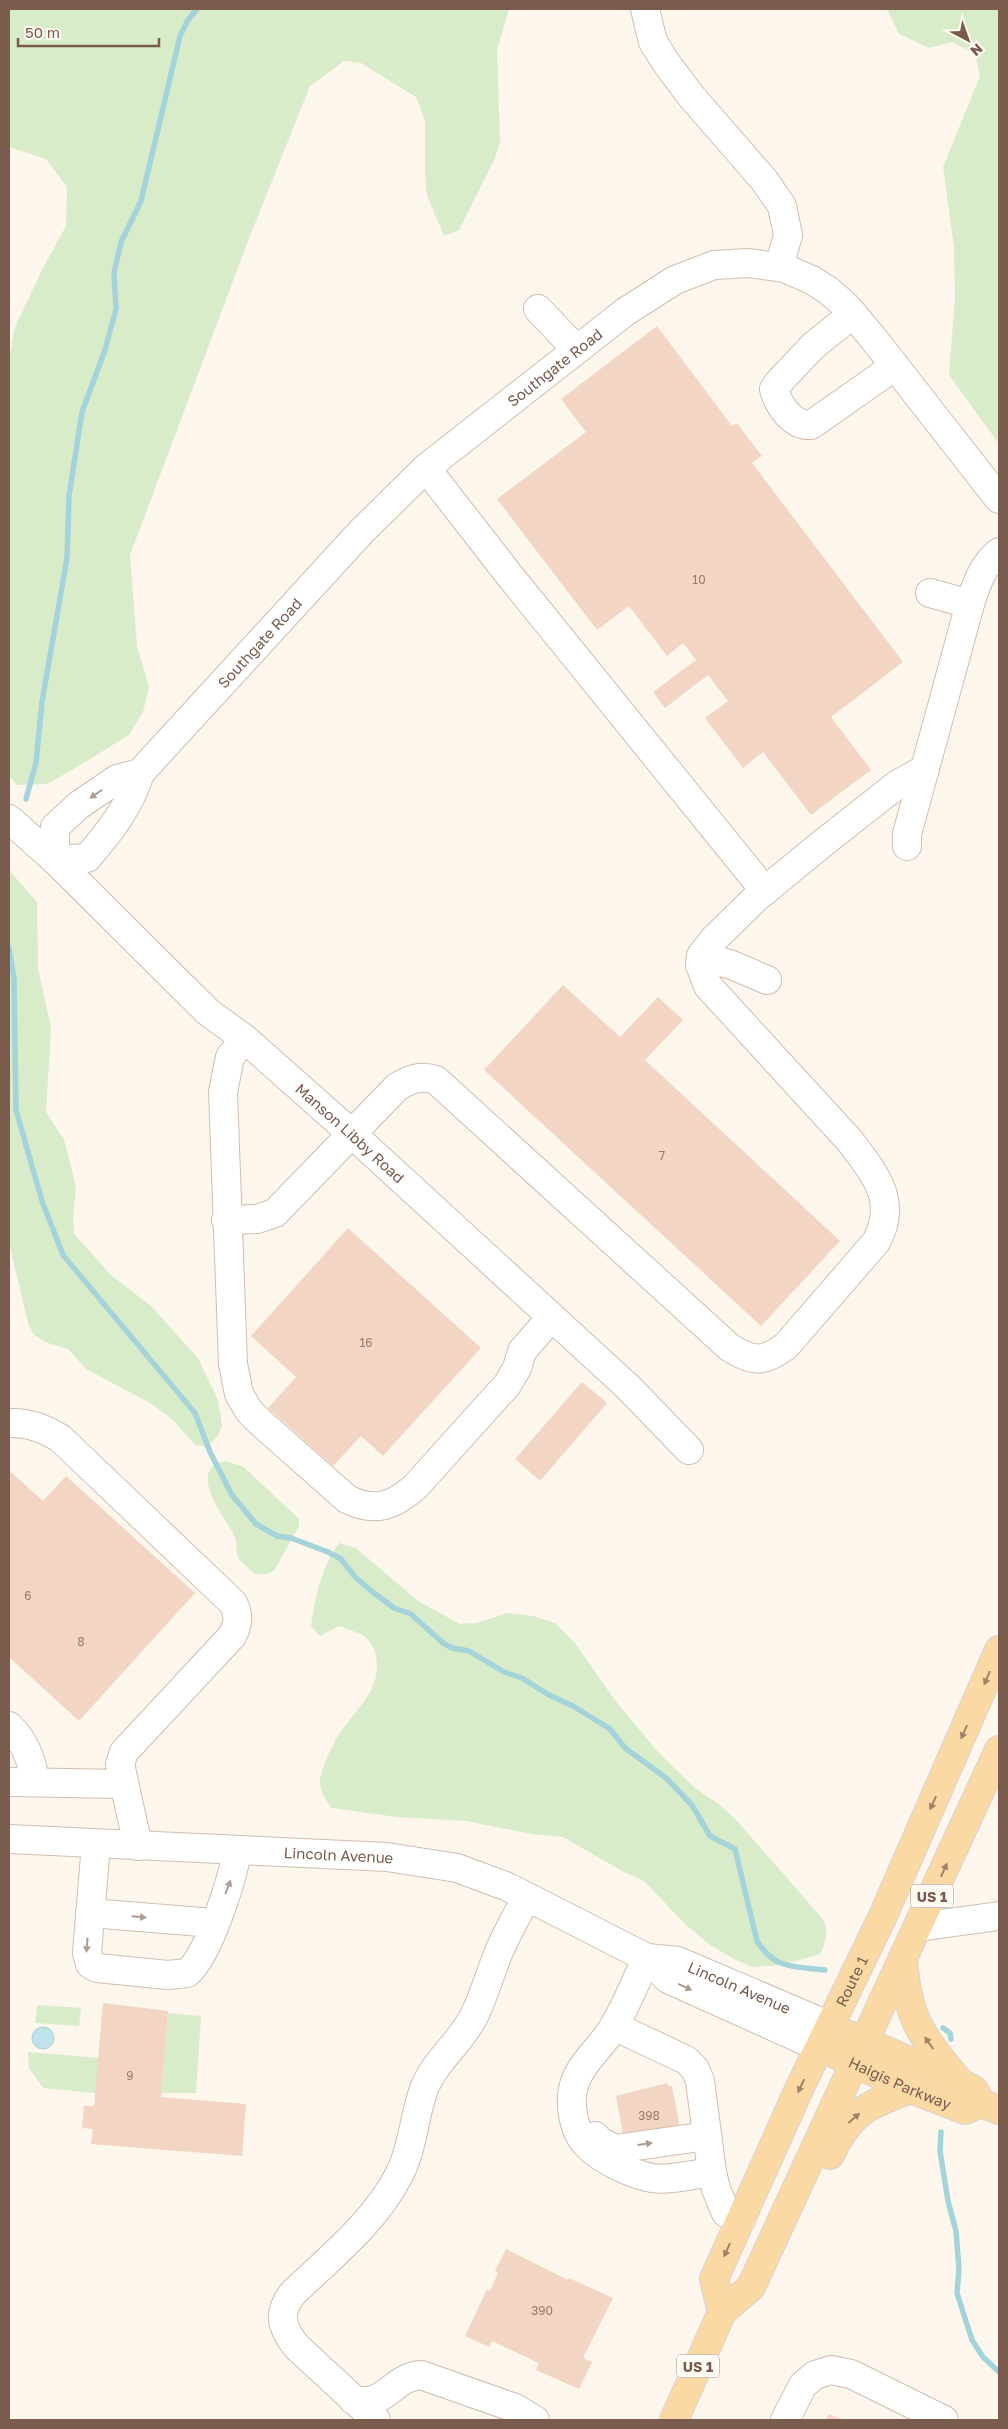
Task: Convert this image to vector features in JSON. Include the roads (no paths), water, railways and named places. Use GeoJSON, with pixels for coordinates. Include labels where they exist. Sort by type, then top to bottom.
{"type":"FeatureCollection","features":[{"type":"Feature","properties":{"kind":"main road","name":"Route 1"},"geometry":{"type":"LineString","coordinates":[[722,2312],[714,2280],[824,2037],[882,1918],[999,1650]]}},
{"type":"Feature","properties":{"kind":"main road","name":"US 1"},"geometry":{"type":"LineString","coordinates":[[674,2420],[722,2312],[751,2286],[918,1927],[993,1775],[999,1750]]}},
{"type":"Feature","properties":{"kind":"main road"},"geometry":{"type":"LineString","coordinates":[[903,1960],[905,1989],[915,2021],[931,2046],[959,2082]]}},
{"type":"Feature","properties":{"kind":"main road","name":"Haigis Parkway"},"geometry":{"type":"LineString","coordinates":[[824,2037],[859,2052],[959,2082],[974,2090],[990,2106]]}},
{"type":"Feature","properties":{"kind":"main road","name":"Haigis Parkway"},"geometry":{"type":"LineString","coordinates":[[859,2052],[911,2089],[965,2110],[990,2106]]}},
{"type":"Feature","properties":{"kind":"main road"},"geometry":{"type":"LineString","coordinates":[[764,2259],[783,2249],[844,2127],[865,2110],[911,2089]]}},
{"type":"Feature","properties":{"kind":"street"},"geometry":{"type":"LineString","coordinates":[[645,9],[653,42],[666,64],[691,96],[764,180],[782,206],[788,235],[779,267]]}},
{"type":"Feature","properties":{"kind":"street","name":"Southgate Road"},"geometry":{"type":"LineString","coordinates":[[55,860],[87,858],[108,834],[134,793],[140,773],[361,532],[426,468],[576,349],[650,294],[686,275],[726,264],[748,263],[779,267],[812,280],[829,292],[853,314],[999,499]]}},
{"type":"Feature","properties":{"kind":"street"},"geometry":{"type":"LineString","coordinates":[[538,309],[576,349]]}},
{"type":"Feature","properties":{"kind":"street"},"geometry":{"type":"LineString","coordinates":[[853,314],[814,346],[774,389],[776,398],[786,412],[799,423],[811,425],[895,366]]}},
{"type":"Feature","properties":{"kind":"street"},"geometry":{"type":"LineString","coordinates":[[426,468],[510,576],[765,891]]}},
{"type":"Feature","properties":{"kind":"street"},"geometry":{"type":"LineString","coordinates":[[907,846],[906,840],[970,604],[979,576],[986,564],[999,552]]}},
{"type":"Feature","properties":{"kind":"street"},"geometry":{"type":"LineString","coordinates":[[930,593],[970,604]]}},
{"type":"Feature","properties":{"kind":"street"},"geometry":{"type":"LineString","coordinates":[[226,1220],[257,1219],[275,1213],[397,1087],[415,1078],[436,1080],[730,1347],[747,1358],[761,1358],[775,1354],[786,1346],[876,1242],[884,1228],[885,1201],[870,1168],[850,1140],[708,986],[700,965],[701,956],[714,939],[765,891],[898,784],[925,769]]}},
{"type":"Feature","properties":{"kind":"street"},"geometry":{"type":"LineString","coordinates":[[55,860],[55,827],[79,806],[117,779],[140,773]]}},
{"type":"Feature","properties":{"kind":"street","name":"Manson Libby Road"},"geometry":{"type":"LineString","coordinates":[[9,820],[55,860],[208,1012],[245,1039],[351,1133],[628,1387],[689,1450]]}},
{"type":"Feature","properties":{"kind":"street"},"geometry":{"type":"LineString","coordinates":[[701,956],[732,964],[767,980]]}},
{"type":"Feature","properties":{"kind":"street"},"geometry":{"type":"LineString","coordinates":[[245,1039],[230,1057],[223,1092],[230,1345],[239,1394],[249,1412],[260,1422],[347,1499],[356,1504],[382,1506],[389,1504],[397,1501],[415,1486],[507,1385],[517,1368],[522,1351],[552,1318]]}},
{"type":"Feature","properties":{"kind":"street"},"geometry":{"type":"LineString","coordinates":[[9,1422],[30,1424],[47,1430],[60,1438],[233,1603],[237,1610],[238,1624],[232,1636],[124,1752],[120,1764],[138,1846]]}},
{"type":"Feature","properties":{"kind":"street"},"geometry":{"type":"LineString","coordinates":[[9,1726],[26,1747],[32,1760],[22,1781],[101,1785],[124,1784]]}},
{"type":"Feature","properties":{"kind":"street","name":"Lincoln Avenue"},"geometry":{"type":"LineString","coordinates":[[9,1839],[387,1857],[418,1860],[469,1872],[528,1897],[647,1958],[678,1961],[824,2037]]}},
{"type":"Feature","properties":{"kind":"street"},"geometry":{"type":"LineString","coordinates":[[96,1844],[87,1953],[92,1966],[168,1975],[179,1975],[193,1968],[200,1958],[232,1879],[237,1850]]}},
{"type":"Feature","properties":{"kind":"street"},"geometry":{"type":"LineString","coordinates":[[376,2420],[296,2346],[284,2332],[284,2309],[287,2300],[354,2235],[378,2206],[400,2173],[411,2140],[424,2089],[439,2062],[463,2034],[475,2014],[499,1951],[528,1897]]}},
{"type":"Feature","properties":{"kind":"street"},"geometry":{"type":"LineString","coordinates":[[90,1913],[214,1923]]}},
{"type":"Feature","properties":{"kind":"street"},"geometry":{"type":"LineString","coordinates":[[918,1927],[998,1920]]}},
{"type":"Feature","properties":{"kind":"street"},"geometry":{"type":"LineString","coordinates":[[647,1958],[590,2069],[584,2091],[587,2122],[591,2131],[601,2142],[615,2149],[707,2136]]}},
{"type":"Feature","properties":{"kind":"street"},"geometry":{"type":"LineString","coordinates":[[608,2034],[691,2064],[700,2081],[716,2189],[726,2213],[741,2220]]}},
{"type":"Feature","properties":{"kind":"street"},"geometry":{"type":"LineString","coordinates":[[608,2034],[584,2065],[574,2088],[572,2112],[581,2138],[601,2157],[654,2178],[712,2172]]}},
{"type":"Feature","properties":{"kind":"street"},"geometry":{"type":"LineString","coordinates":[[785,2420],[803,2385],[815,2375],[831,2370],[845,2372],[944,2420]]}},
{"type":"Feature","properties":{"kind":"street"},"geometry":{"type":"LineString","coordinates":[[353,2400],[367,2403],[374,2402],[404,2380],[421,2375],[515,2408],[535,2420]]}},
{"type":"Feature","properties":{"kind":"water"},"geometry":{"type":"Polygon","coordinates":[[[43,2027],[53,2034],[54,2038],[47,2048],[43,2049],[33,2042],[32,2038],[39,2028],[43,2027]]]}},
{"type":"Feature","properties":{"kind":"waterway"},"geometry":{"type":"LineString","coordinates":[[26,799],[36,763],[42,702],[67,558],[69,496],[82,412],[105,350],[116,309],[114,273],[121,242],[141,201],[180,36],[188,20],[197,9]]}},
{"type":"Feature","properties":{"kind":"waterway"},"geometry":{"type":"LineString","coordinates":[[9,948],[14,978],[16,1110],[42,1201],[63,1255],[195,1413],[210,1452],[232,1495],[256,1524],[277,1536],[291,1538],[341,1559],[355,1577],[374,1593],[394,1608],[411,1614],[443,1643],[452,1648],[469,1651],[504,1672],[522,1678],[610,1729],[625,1748],[666,1778],[692,1805],[710,1836],[735,1849],[757,1941],[764,1950],[778,1962],[786,1965],[825,1970]]}},
{"type":"Feature","properties":{"kind":"waterway"},"geometry":{"type":"LineString","coordinates":[[943,2028],[950,2033],[951,2039]]}},
{"type":"Feature","properties":{"kind":"waterway"},"geometry":{"type":"LineString","coordinates":[[941,2132],[940,2151],[948,2201],[956,2231],[959,2269],[957,2293],[972,2340],[983,2357],[999,2372]]}}]}
